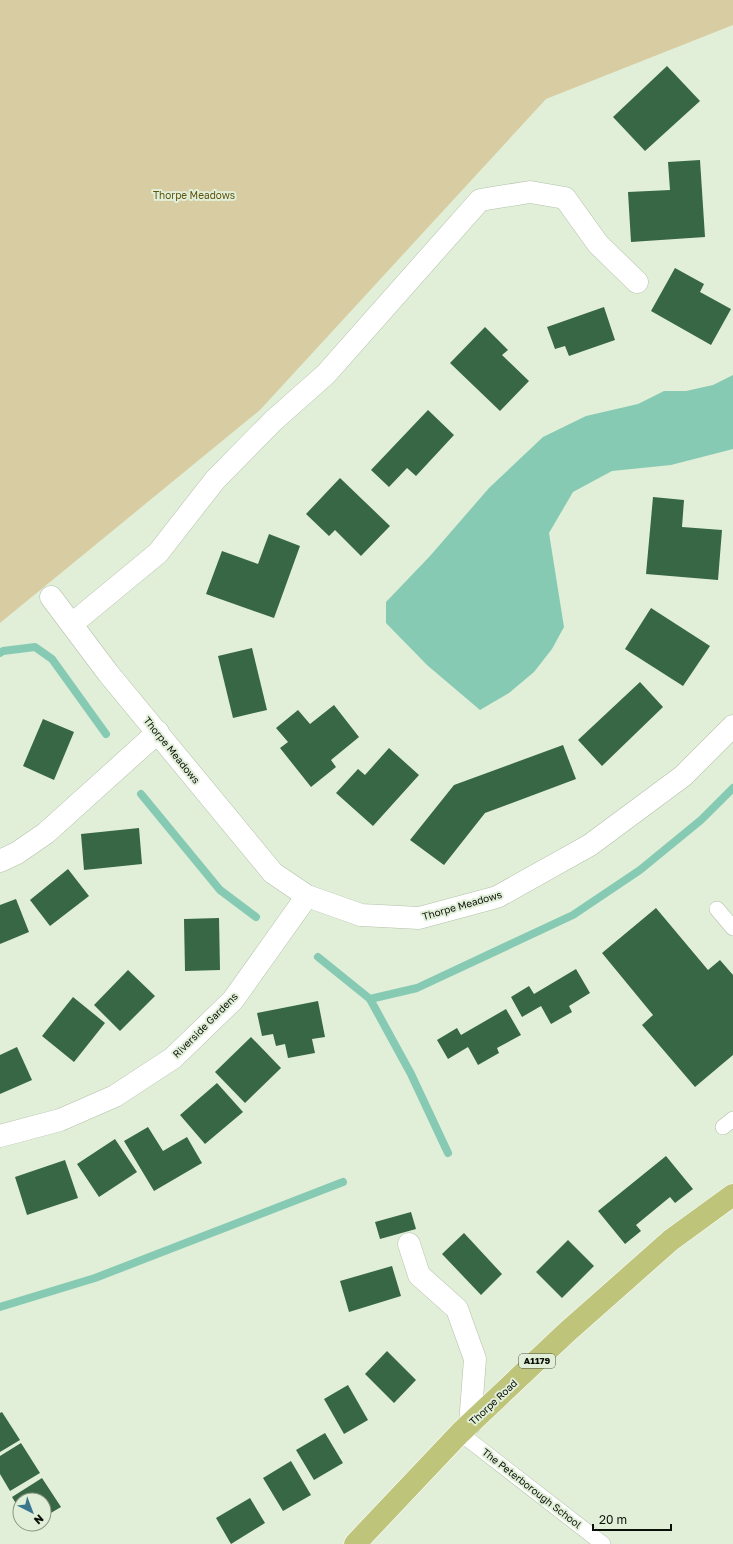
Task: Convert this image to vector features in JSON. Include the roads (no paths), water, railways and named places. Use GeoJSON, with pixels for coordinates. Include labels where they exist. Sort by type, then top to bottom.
{"type":"FeatureCollection","features":[{"type":"Feature","properties":{"kind":"main road","name":"Thorpe Road"},"geometry":{"type":"LineString","coordinates":[[355,1544],[465,1429],[567,1332],[671,1240],[733,1194]]}},
{"type":"Feature","properties":{"kind":"street"},"geometry":{"type":"LineString","coordinates":[[72,624],[158,553],[215,480],[274,421],[326,374],[480,200],[530,192],[565,198],[598,244],[637,282]]}},
{"type":"Feature","properties":{"kind":"street","name":"Thorpe Meadows"},"geometry":{"type":"LineString","coordinates":[[51,597],[108,673],[158,732],[272,873],[306,896],[361,915],[419,918],[497,897],[590,846],[683,776],[733,726]]}},
{"type":"Feature","properties":{"kind":"street"},"geometry":{"type":"LineString","coordinates":[[0,861],[17,853],[46,833],[158,732]]}},
{"type":"Feature","properties":{"kind":"street","name":"Riverside Gardens"},"geometry":{"type":"LineString","coordinates":[[0,1136],[60,1120],[108,1099],[173,1058],[233,1000],[306,896]]}},
{"type":"Feature","properties":{"kind":"street"},"geometry":{"type":"LineString","coordinates":[[409,1244],[419,1275],[457,1309],[475,1360],[465,1429]]}},
{"type":"Feature","properties":{"kind":"lane"},"geometry":{"type":"LineString","coordinates":[[717,909],[733,928]]}},
{"type":"Feature","properties":{"kind":"lane","name":"The Peterborough School"},"geometry":{"type":"LineString","coordinates":[[465,1429],[603,1544]]}},
{"type":"Feature","properties":{"kind":"waterway"},"geometry":{"type":"LineString","coordinates":[[0,653],[3,651],[35,647],[52,659],[106,734]]}},
{"type":"Feature","properties":{"kind":"waterway"},"geometry":{"type":"LineString","coordinates":[[318,957],[370,999],[417,988],[573,915],[640,870],[701,820],[733,788]]}},
{"type":"Feature","properties":{"kind":"waterway"},"geometry":{"type":"LineString","coordinates":[[141,794],[220,890],[256,917]]}},
{"type":"Feature","properties":{"kind":"waterway"},"geometry":{"type":"LineString","coordinates":[[370,999],[411,1074],[448,1153]]}},
{"type":"Feature","properties":{"kind":"waterway"},"geometry":{"type":"LineString","coordinates":[[0,1307],[95,1278],[343,1182]]}}]}
